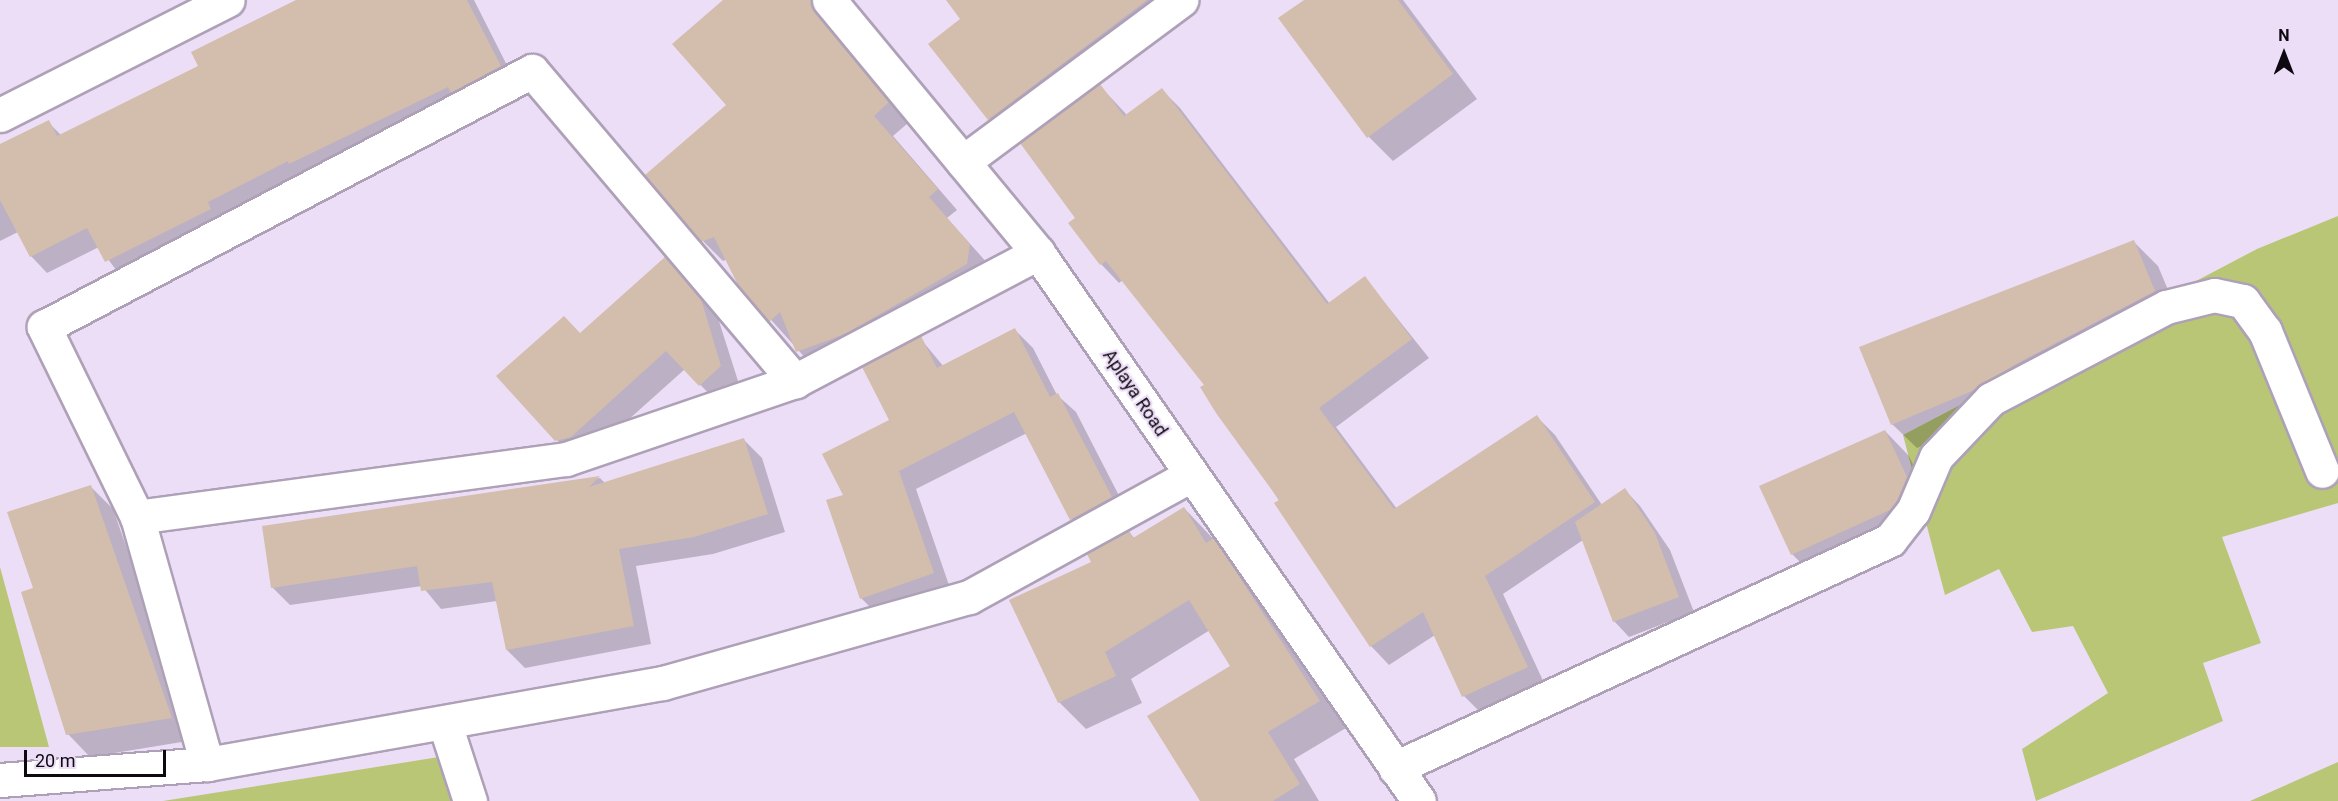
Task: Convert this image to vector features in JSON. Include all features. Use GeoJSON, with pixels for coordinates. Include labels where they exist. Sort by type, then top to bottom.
{"type":"FeatureCollection","features":[{"type":"Feature","properties":{"kind":"street"},"geometry":{"type":"LineString","coordinates":[[0,115],[228,0]]}},
{"type":"Feature","properties":{"kind":"street","name":"Aplaya Road"},"geometry":{"type":"LineString","coordinates":[[829,0],[1038,253],[1419,801]]}},
{"type":"Feature","properties":{"kind":"street"},"geometry":{"type":"LineString","coordinates":[[963,162],[1180,0]]}},
{"type":"Feature","properties":{"kind":"street"},"geometry":{"type":"LineString","coordinates":[[207,764],[137,517],[44,327],[532,71],[795,381]]}},
{"type":"Feature","properties":{"kind":"street"},"geometry":{"type":"LineString","coordinates":[[137,517],[566,459],[795,381],[1038,253]]}},
{"type":"Feature","properties":{"kind":"street"},"geometry":{"type":"LineString","coordinates":[[1395,768],[1890,540],[1913,510],[1936,457],[1991,399],[2166,307],[2214,295],[2243,301],[2265,330],[2322,471]]}},
{"type":"Feature","properties":{"kind":"street"},"geometry":{"type":"LineString","coordinates":[[0,780],[207,764],[663,683],[969,597],[1191,475]]}},
{"type":"Feature","properties":{"kind":"street"},"geometry":{"type":"LineString","coordinates":[[445,723],[470,801]]}},
{"type":"Feature","properties":{"kind":"green space"},"geometry":{"type":"Polygon","coordinates":[[[2338,216],[2338,503],[2222,537],[2261,643],[2203,663],[2223,721],[2036,801],[2022,749],[2108,693],[2073,626],[2032,632],[1999,569],[1945,595],[1903,435],[2257,249],[2338,216]]]}},
{"type":"Feature","properties":{"kind":"green space"},"geometry":{"type":"Polygon","coordinates":[[[0,567],[49,747],[0,747],[0,567]]]}},
{"type":"Feature","properties":{"kind":"green space"},"geometry":{"type":"Polygon","coordinates":[[[439,757],[452,801],[163,801],[439,757]]]}},
{"type":"Feature","properties":{"kind":"green space"},"geometry":{"type":"Polygon","coordinates":[[[2338,762],[2338,801],[2250,801],[2338,762]]]}},
{"type":"Feature","properties":{"kind":"building"},"geometry":{"type":"Polygon","coordinates":[[[296,0],[467,0],[501,66],[451,93],[448,87],[289,164],[288,161],[208,202],[211,209],[105,262],[87,228],[30,257],[0,200],[0,144],[49,120],[57,136],[198,66],[191,52],[296,0]]]}},
{"type":"Feature","properties":{"kind":"building"},"geometry":{"type":"Polygon","coordinates":[[[723,0],[811,0],[815,12],[889,102],[874,116],[938,189],[929,197],[970,244],[967,264],[845,334],[796,352],[780,312],[769,322],[738,285],[714,237],[701,242],[645,175],[726,105],[672,44],[723,0]]]}},
{"type":"Feature","properties":{"kind":"building"},"geometry":{"type":"Polygon","coordinates":[[[946,0],[1147,0],[988,120],[928,44],[960,19],[946,0]]]}},
{"type":"Feature","properties":{"kind":"building"},"geometry":{"type":"Polygon","coordinates":[[[1304,0],[1398,0],[1453,74],[1367,138],[1278,18],[1304,0]]]}},
{"type":"Feature","properties":{"kind":"building"},"geometry":{"type":"Polygon","coordinates":[[[1100,84],[1124,116],[1162,88],[1327,304],[1365,276],[1412,339],[1319,408],[1394,509],[1537,415],[1595,502],[1485,576],[1528,667],[1462,697],[1423,612],[1370,647],[1274,503],[1279,500],[1216,413],[1200,387],[1204,385],[1106,261],[1100,265],[1068,223],[1075,218],[1020,143],[1100,84]]]}},
{"type":"Feature","properties":{"kind":"building"},"geometry":{"type":"Polygon","coordinates":[[[2134,240],[2155,291],[2016,364],[1972,391],[1891,425],[1859,347],[2134,240]]]}},
{"type":"Feature","properties":{"kind":"building"},"geometry":{"type":"Polygon","coordinates":[[[665,257],[701,299],[721,366],[699,386],[666,351],[571,437],[555,441],[496,376],[564,316],[580,333],[665,257]]]}},
{"type":"Feature","properties":{"kind":"building"},"geometry":{"type":"Polygon","coordinates":[[[1015,328],[1050,397],[1058,393],[1112,497],[1070,520],[1014,412],[899,471],[934,573],[860,599],[826,500],[843,495],[822,454],[889,420],[862,367],[921,336],[937,368],[1015,328]]]}},
{"type":"Feature","properties":{"kind":"building"},"geometry":{"type":"Polygon","coordinates":[[[1885,430],[1907,477],[1897,501],[1890,510],[1791,555],[1759,486],[1885,430]]]}},
{"type":"Feature","properties":{"kind":"building"},"geometry":{"type":"Polygon","coordinates":[[[744,438],[768,514],[694,537],[619,549],[634,626],[506,650],[492,582],[421,591],[417,566],[271,588],[262,526],[600,476],[589,487],[744,438]]]}},
{"type":"Feature","properties":{"kind":"building"},"geometry":{"type":"Polygon","coordinates":[[[91,485],[172,718],[66,735],[21,592],[33,588],[7,512],[91,485]]]}},
{"type":"Feature","properties":{"kind":"building"},"geometry":{"type":"Polygon","coordinates":[[[1625,488],[1655,533],[1679,597],[1613,622],[1575,522],[1625,488]]]}},
{"type":"Feature","properties":{"kind":"building"},"geometry":{"type":"Polygon","coordinates":[[[1184,507],[1206,543],[1214,538],[1320,701],[1268,732],[1300,784],[1273,801],[1200,801],[1147,716],[1230,666],[1189,600],[1105,652],[1116,676],[1058,703],[1009,600],[1091,562],[1087,554],[1129,530],[1133,538],[1184,507]]]}}]}
